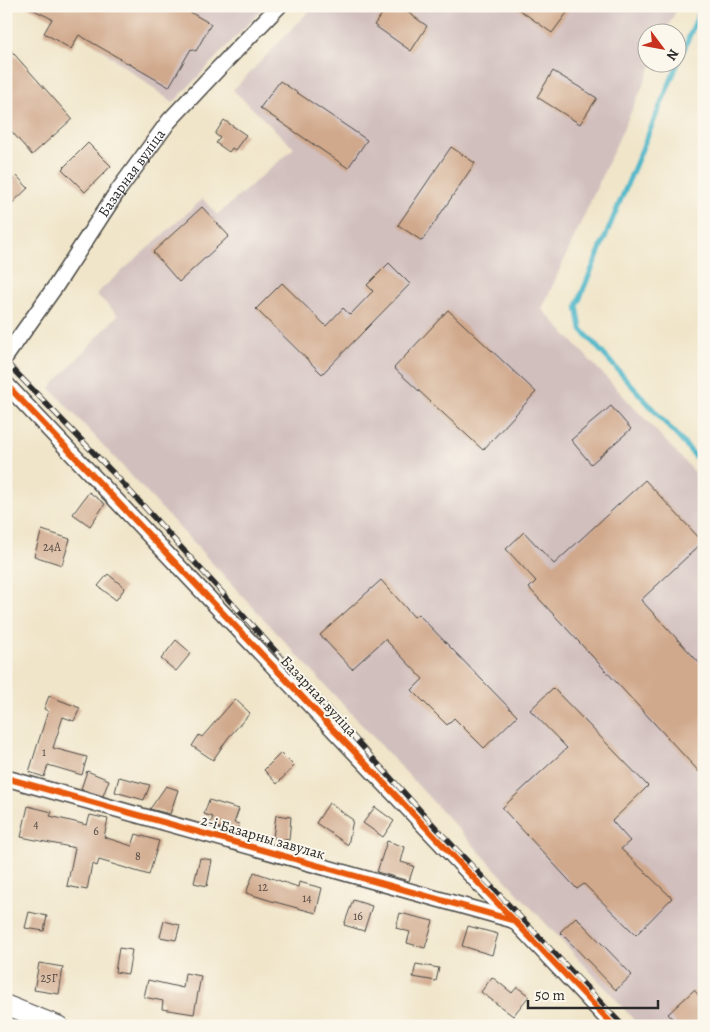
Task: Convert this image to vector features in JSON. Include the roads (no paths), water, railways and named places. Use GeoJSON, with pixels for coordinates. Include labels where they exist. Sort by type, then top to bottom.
{"type":"FeatureCollection","features":[{"type":"Feature","properties":{"kind":"street","name":"Базарная вуліца"},"geometry":{"type":"LineString","coordinates":[[6,356],[55,287],[117,192],[169,121],[279,6]]}},
{"type":"Feature","properties":{"kind":"street","name":"Базарная вуліца"},"geometry":{"type":"LineString","coordinates":[[6,384],[614,1026]]}},
{"type":"Feature","properties":{"kind":"street","name":"2-і Базарны завулак"},"geometry":{"type":"LineString","coordinates":[[6,778],[513,920]]}},
{"type":"Feature","properties":{"kind":"street"},"geometry":{"type":"LineString","coordinates":[[6,1005],[59,1026]]}},
{"type":"Feature","properties":{"kind":"waterway"},"geometry":{"type":"LineString","coordinates":[[702,6],[577,306],[581,329],[704,466]]}},
{"type":"Feature","properties":{"kind":"railway"},"geometry":{"type":"LineString","coordinates":[[6,362],[118,478],[439,831],[623,1026]]}}]}
